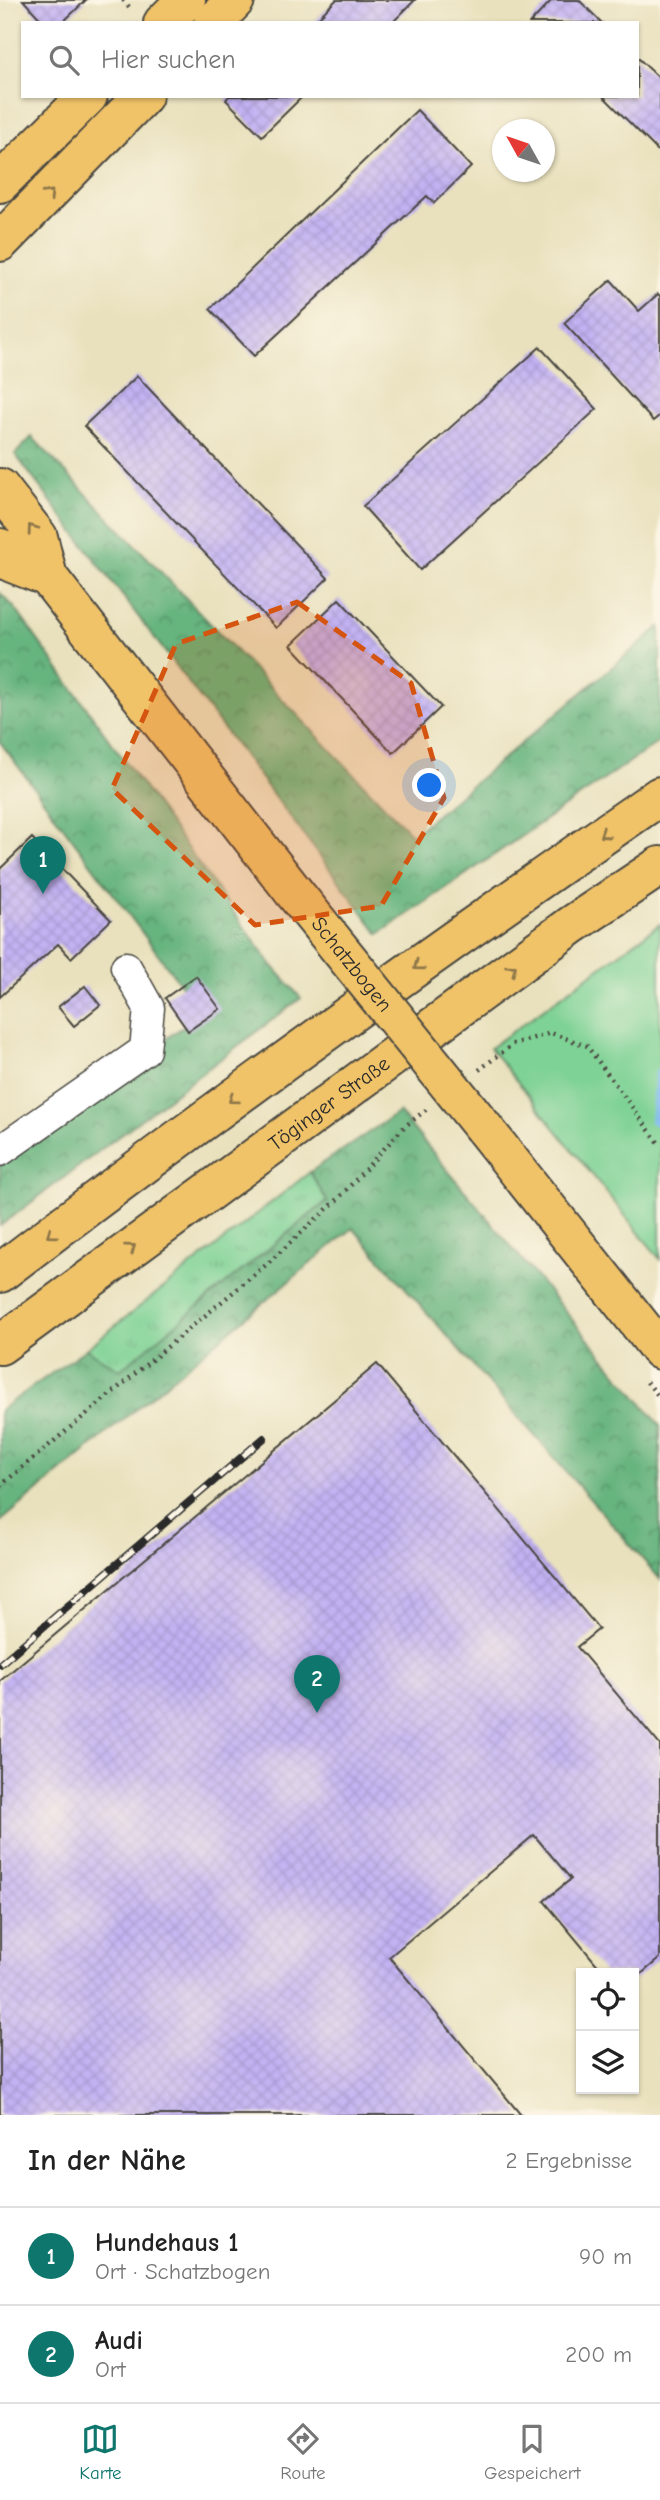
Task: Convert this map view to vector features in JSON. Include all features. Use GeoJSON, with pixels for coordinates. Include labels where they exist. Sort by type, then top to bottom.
{"type":"FeatureCollection","features":[{"type":"Feature","properties":{"kind":"main road"},"geometry":{"type":"LineString","coordinates":[[165,21],[186,0]]}},
{"type":"Feature","properties":{"kind":"main road"},"geometry":{"type":"LineString","coordinates":[[216,21],[235,0]]}},
{"type":"Feature","properties":{"kind":"main road"},"geometry":{"type":"LineString","coordinates":[[0,183],[86,98]]}},
{"type":"Feature","properties":{"kind":"main road"},"geometry":{"type":"LineString","coordinates":[[0,242],[141,98]]}},
{"type":"Feature","properties":{"kind":"main road","name":"Schatzbogen"},"geometry":{"type":"LineString","coordinates":[[0,488],[38,537],[48,578],[293,891],[660,1350]]}},
{"type":"Feature","properties":{"kind":"main road","name":"Schatzbogen"},"geometry":{"type":"LineString","coordinates":[[0,548],[12,563],[48,578]]}},
{"type":"Feature","properties":{"kind":"main road"},"geometry":{"type":"LineString","coordinates":[[0,1273],[154,1156],[660,796]]}},
{"type":"Feature","properties":{"kind":"main road","name":"Töginger Straße"},"geometry":{"type":"LineString","coordinates":[[0,1345],[572,925],[660,866]]}},
{"type":"Feature","properties":{"kind":"lane"},"geometry":{"type":"LineString","coordinates":[[0,1151],[145,1050],[149,1008],[126,967]]}},
{"type":"Feature","properties":{"kind":"path"},"geometry":{"type":"LineString","coordinates":[[513,1044],[551,1033],[587,1046],[660,1145]]}},
{"type":"Feature","properties":{"kind":"path"},"geometry":{"type":"LineString","coordinates":[[0,1486],[267,1264],[338,1199],[404,1127]]}},
{"type":"Feature","properties":{"kind":"highlighted area"},"geometry":{"type":"Polygon","coordinates":[[[297,602],[411,683],[444,798],[381,906],[255,925],[112,789],[176,644],[297,602]]]}},
{"type":"Feature","properties":{"kind":"green space"},"geometry":{"type":"Polygon","coordinates":[[[32,437],[412,835],[660,627],[660,741],[379,934],[15,454],[32,437]]]}},
{"type":"Feature","properties":{"kind":"green space"},"geometry":{"type":"Polygon","coordinates":[[[0,593],[14,607],[270,963],[301,998],[0,1226],[0,1156],[202,1013],[0,742],[0,593]]]}},
{"type":"Feature","properties":{"kind":"green space"},"geometry":{"type":"Polygon","coordinates":[[[660,924],[660,1259],[490,1048],[660,924]]]}},
{"type":"Feature","properties":{"kind":"green space"},"geometry":{"type":"Polygon","coordinates":[[[399,1112],[660,1425],[660,1579],[353,1228],[0,1522],[0,1410],[86,1349],[120,1370],[327,1201],[310,1172],[399,1112]]]}},
{"type":"Feature","properties":{"kind":"green space"},"geometry":{"type":"Polygon","coordinates":[[[310,1172],[328,1201],[120,1371],[86,1349],[310,1172]]]}},
{"type":"Feature","properties":{"kind":"building"},"geometry":{"type":"Polygon","coordinates":[[[23,0],[86,0],[64,21],[42,21],[23,0]]]}},
{"type":"Feature","properties":{"kind":"building"},"geometry":{"type":"Polygon","coordinates":[[[336,0],[415,0],[394,21],[315,21],[336,0]]]}},
{"type":"Feature","properties":{"kind":"building"},"geometry":{"type":"Polygon","coordinates":[[[552,0],[579,0],[600,21],[532,21],[552,0]]]}},
{"type":"Feature","properties":{"kind":"building"},"geometry":{"type":"Polygon","coordinates":[[[639,59],[660,79],[660,153],[605,98],[639,98],[639,59]]]}},
{"type":"Feature","properties":{"kind":"building"},"geometry":{"type":"Polygon","coordinates":[[[228,98],[301,98],[262,136],[226,100],[228,98]]]}},
{"type":"Feature","properties":{"kind":"building"},"geometry":{"type":"Polygon","coordinates":[[[417,110],[471,167],[434,203],[427,196],[254,356],[210,309],[417,110]]]}},
{"type":"Feature","properties":{"kind":"building"},"geometry":{"type":"Polygon","coordinates":[[[611,280],[639,311],[658,294],[660,296],[660,415],[653,421],[564,323],[611,280]]]}},
{"type":"Feature","properties":{"kind":"building"},"geometry":{"type":"Polygon","coordinates":[[[540,347],[597,409],[420,570],[363,506],[540,347]]]}},
{"type":"Feature","properties":{"kind":"building"},"geometry":{"type":"Polygon","coordinates":[[[137,376],[328,578],[276,628],[84,426],[137,376]]]}},
{"type":"Feature","properties":{"kind":"building"},"geometry":{"type":"Polygon","coordinates":[[[339,599],[441,707],[393,753],[291,645],[339,599]]]}},
{"type":"Feature","properties":{"kind":"building"},"geometry":{"type":"Polygon","coordinates":[[[32,838],[111,920],[71,958],[58,944],[0,997],[0,869],[32,838]]]}},
{"type":"Feature","properties":{"kind":"building"},"geometry":{"type":"Polygon","coordinates":[[[196,976],[220,1009],[188,1031],[165,998],[196,976]]]}},
{"type":"Feature","properties":{"kind":"building"},"geometry":{"type":"Polygon","coordinates":[[[85,986],[100,1005],[74,1026],[58,1007],[85,986]]]}},
{"type":"Feature","properties":{"kind":"building"},"geometry":{"type":"Polygon","coordinates":[[[377,1364],[599,1629],[577,1647],[660,1745],[660,1958],[639,1976],[639,1968],[600,1968],[544,1901],[571,1879],[534,1835],[389,1957],[521,2115],[0,2115],[0,1681],[377,1364]]]}},
{"type":"Feature","properties":{"kind":"waterway"},"geometry":{"type":"LineString","coordinates":[[655,1120],[660,1073]]}},
{"type":"Feature","properties":{"kind":"railway"},"geometry":{"type":"LineString","coordinates":[[0,1664],[264,1438]]}},
{"type":"Feature","properties":{"kind":"place","name":"Hundehaus 1"},"geometry":{"type":"Point","coordinates":[43,894]}},
{"type":"Feature","properties":{"kind":"place","name":"Audi"},"geometry":{"type":"Point","coordinates":[317,1713]}}]}
